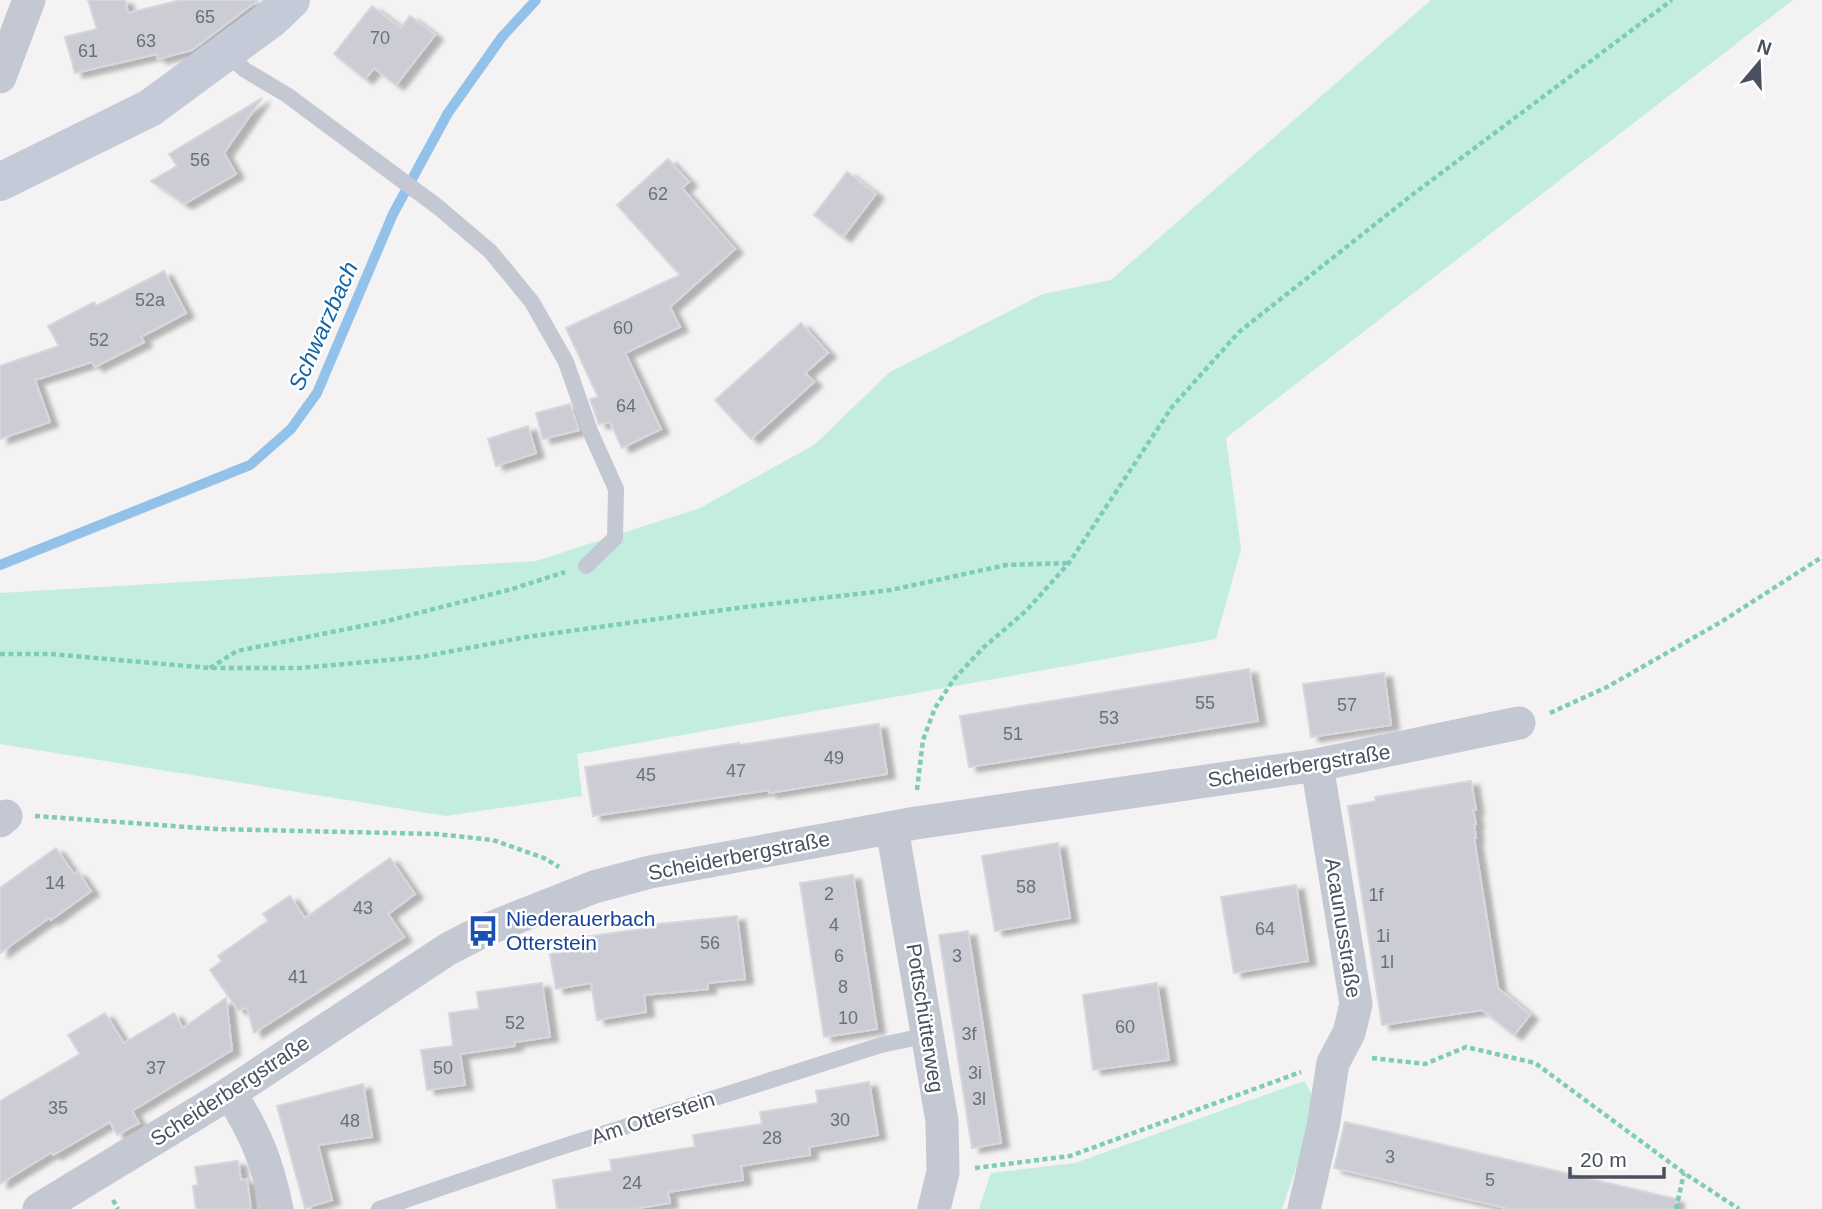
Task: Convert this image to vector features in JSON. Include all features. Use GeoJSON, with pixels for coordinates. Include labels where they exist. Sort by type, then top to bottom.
{"type":"FeatureCollection","features":[{"type":"Feature","properties":{"kind":"main road"},"geometry":{"type":"LineString","coordinates":[[0,182],[150,108],[271,19],[291,0]]}},
{"type":"Feature","properties":{"kind":"street"},"geometry":{"type":"LineString","coordinates":[[0,77],[29,0]]}},
{"type":"Feature","properties":{"kind":"street","name":"Scheiderbergstraße"},"geometry":{"type":"LineString","coordinates":[[40,1209],[230,1093],[448,949],[484,931],[594,887],[663,869],[904,825],[1317,765],[1519,723]]}},
{"type":"Feature","properties":{"kind":"street","name":"Acaunusstraße"},"geometry":{"type":"LineString","coordinates":[[1304,1209],[1335,1059],[1349,1033],[1356,1004],[1317,765]]}},
{"type":"Feature","properties":{"kind":"street","name":"Pottschütterweg"},"geometry":{"type":"LineString","coordinates":[[904,825],[942,1121],[943,1172],[933,1209]]}},
{"type":"Feature","properties":{"kind":"street"},"geometry":{"type":"LineString","coordinates":[[230,1093],[253,1129],[269,1174],[277,1209]]}},
{"type":"Feature","properties":{"kind":"lane"},"geometry":{"type":"LineString","coordinates":[[226,53],[438,206],[490,251],[532,302],[566,362],[590,431],[616,489],[615,538],[586,566]]}},
{"type":"Feature","properties":{"kind":"lane","name":"Am Otterstein"},"geometry":{"type":"LineString","coordinates":[[379,1209],[847,1055],[929,1035]]}},
{"type":"Feature","properties":{"kind":"path"},"geometry":{"type":"LineString","coordinates":[[904,825],[923,740],[935,708],[954,679],[1026,611],[1069,563],[1172,407],[1239,332],[1412,195],[1672,0]]}},
{"type":"Feature","properties":{"kind":"path"},"geometry":{"type":"LineString","coordinates":[[1519,723],[1554,711],[1607,687],[1721,622],[1822,557]]}},
{"type":"Feature","properties":{"kind":"path"},"geometry":{"type":"LineString","coordinates":[[0,654],[51,654],[210,668],[300,668],[421,657],[526,637],[891,590],[1006,565],[1069,563]]}},
{"type":"Feature","properties":{"kind":"path"},"geometry":{"type":"LineString","coordinates":[[210,668],[237,651],[387,621],[512,589],[586,566]]}},
{"type":"Feature","properties":{"kind":"path"},"geometry":{"type":"LineString","coordinates":[[3,818],[65,817],[215,829],[436,834],[493,840],[544,858],[594,887]]}},
{"type":"Feature","properties":{"kind":"path"},"geometry":{"type":"LineString","coordinates":[[943,1172],[1070,1156],[1335,1059],[1425,1065],[1466,1047],[1535,1063],[1684,1173],[1739,1209]]}},
{"type":"Feature","properties":{"kind":"path"},"geometry":{"type":"LineString","coordinates":[[1676,1209],[1684,1173]]}},
{"type":"Feature","properties":{"kind":"green space"},"geometry":{"type":"Polygon","coordinates":[[[1431,0],[1793,0],[1226,438],[1241,549],[1216,639],[577,754],[582,796],[446,816],[0,744],[0,593],[536,561],[700,508],[814,445],[890,372],[1043,294],[1111,280],[1431,0]]]}},
{"type":"Feature","properties":{"kind":"green space"},"geometry":{"type":"Polygon","coordinates":[[[1304,1081],[1318,1104],[1282,1209],[979,1209],[991,1173],[1075,1163],[1304,1081]]]}},
{"type":"Feature","properties":{"kind":"building"},"geometry":{"type":"Polygon","coordinates":[[[88,0],[125,0],[128,13],[181,0],[258,0],[192,50],[158,59],[157,54],[75,73],[65,37],[97,29],[88,0]]]}},
{"type":"Feature","properties":{"kind":"building"},"geometry":{"type":"Polygon","coordinates":[[[372,6],[401,28],[410,16],[435,35],[396,85],[374,68],[365,79],[334,54],[372,6]]]}},
{"type":"Feature","properties":{"kind":"building"},"geometry":{"type":"Polygon","coordinates":[[[262,98],[224,153],[236,174],[184,204],[151,181],[177,166],[169,154],[262,98]]]}},
{"type":"Feature","properties":{"kind":"building"},"geometry":{"type":"Polygon","coordinates":[[[668,159],[689,182],[682,188],[735,249],[670,307],[680,327],[625,353],[661,429],[622,448],[610,422],[599,424],[590,399],[598,397],[566,328],[680,275],[617,205],[668,159]]]}},
{"type":"Feature","properties":{"kind":"building"},"geometry":{"type":"Polygon","coordinates":[[[847,172],[876,194],[843,237],[814,215],[847,172]]]}},
{"type":"Feature","properties":{"kind":"building"},"geometry":{"type":"Polygon","coordinates":[[[164,271],[186,313],[141,337],[144,342],[95,367],[92,362],[35,380],[50,422],[0,439],[0,366],[59,346],[48,326],[94,302],[96,306],[164,271]]]}},
{"type":"Feature","properties":{"kind":"building"},"geometry":{"type":"Polygon","coordinates":[[[801,323],[828,353],[805,373],[814,382],[751,439],[715,400],[801,323]]]}},
{"type":"Feature","properties":{"kind":"building"},"geometry":{"type":"Polygon","coordinates":[[[570,404],[579,430],[543,439],[536,413],[570,404]]]}},
{"type":"Feature","properties":{"kind":"building"},"geometry":{"type":"Polygon","coordinates":[[[528,426],[536,453],[496,466],[488,439],[528,426]]]}},
{"type":"Feature","properties":{"kind":"building"},"geometry":{"type":"Polygon","coordinates":[[[1249,669],[1258,721],[969,767],[960,716],[1249,669]]]}},
{"type":"Feature","properties":{"kind":"building"},"geometry":{"type":"Polygon","coordinates":[[[1384,673],[1391,725],[1311,737],[1303,684],[1384,673]]]}},
{"type":"Feature","properties":{"kind":"building"},"geometry":{"type":"Polygon","coordinates":[[[879,724],[887,774],[769,793],[769,790],[593,816],[585,767],[879,724]]]}},
{"type":"Feature","properties":{"kind":"building"},"geometry":{"type":"Polygon","coordinates":[[[1471,781],[1476,810],[1473,810],[1476,824],[1474,838],[1498,988],[1530,1015],[1514,1035],[1482,1010],[1382,1025],[1348,806],[1376,801],[1375,797],[1471,781]]]}},
{"type":"Feature","properties":{"kind":"building"},"geometry":{"type":"Polygon","coordinates":[[[1058,843],[1070,918],[995,931],[982,856],[1058,843]]]}},
{"type":"Feature","properties":{"kind":"building"},"geometry":{"type":"Polygon","coordinates":[[[56,848],[74,874],[78,872],[91,891],[0,953],[0,888],[56,848]]]}},
{"type":"Feature","properties":{"kind":"building"},"geometry":{"type":"Polygon","coordinates":[[[390,858],[415,894],[388,914],[404,937],[254,1033],[247,1008],[238,1010],[210,970],[222,961],[218,956],[268,921],[263,914],[290,896],[305,918],[390,858]]]}},
{"type":"Feature","properties":{"kind":"building"},"geometry":{"type":"Polygon","coordinates":[[[853,875],[877,1029],[824,1037],[800,883],[853,875]]]}},
{"type":"Feature","properties":{"kind":"building"},"geometry":{"type":"Polygon","coordinates":[[[1296,885],[1308,961],[1234,973],[1221,897],[1296,885]]]}},
{"type":"Feature","properties":{"kind":"building"},"geometry":{"type":"Polygon","coordinates":[[[737,916],[745,979],[708,983],[708,989],[644,995],[646,1012],[597,1020],[591,983],[556,989],[550,954],[586,949],[584,937],[649,928],[649,925],[737,916]]]}},
{"type":"Feature","properties":{"kind":"building"},"geometry":{"type":"Polygon","coordinates":[[[968,931],[1001,1143],[972,1148],[939,935],[968,931]]]}},
{"type":"Feature","properties":{"kind":"building"},"geometry":{"type":"Polygon","coordinates":[[[542,983],[550,1037],[515,1042],[515,1046],[460,1054],[465,1085],[427,1090],[421,1050],[453,1046],[449,1013],[479,1009],[477,992],[542,983]]]}},
{"type":"Feature","properties":{"kind":"building"},"geometry":{"type":"Polygon","coordinates":[[[1157,983],[1169,1060],[1093,1070],[1083,995],[1157,983]]]}},
{"type":"Feature","properties":{"kind":"building"},"geometry":{"type":"Polygon","coordinates":[[[226,998],[232,1050],[132,1111],[139,1123],[117,1135],[110,1122],[53,1155],[52,1152],[0,1184],[0,1101],[80,1054],[68,1035],[105,1013],[124,1043],[174,1013],[183,1028],[226,998]]]}},
{"type":"Feature","properties":{"kind":"building"},"geometry":{"type":"Polygon","coordinates":[[[869,1082],[878,1135],[809,1147],[810,1155],[741,1166],[743,1180],[668,1192],[670,1203],[633,1209],[557,1209],[553,1180],[612,1171],[610,1160],[695,1147],[693,1135],[762,1124],[760,1112],[818,1103],[816,1091],[869,1082]]]}},
{"type":"Feature","properties":{"kind":"building"},"geometry":{"type":"Polygon","coordinates":[[[363,1084],[372,1137],[318,1145],[332,1200],[305,1208],[277,1106],[363,1084]]]}},
{"type":"Feature","properties":{"kind":"building"},"geometry":{"type":"Polygon","coordinates":[[[1345,1122],[1676,1199],[1675,1209],[1510,1209],[1334,1168],[1345,1122]]]}},
{"type":"Feature","properties":{"kind":"building"},"geometry":{"type":"Polygon","coordinates":[[[238,1161],[241,1180],[247,1179],[251,1209],[196,1209],[193,1186],[198,1185],[195,1167],[238,1161]]]}},
{"type":"Feature","properties":{"kind":"waterway","name":"Schwarzbach"},"geometry":{"type":"LineString","coordinates":[[0,565],[250,465],[291,429],[317,393],[393,214],[448,113],[502,37],[536,0]]}},
{"type":"Feature","properties":{"kind":"place","name":"Niederauerbach Otterstein"},"geometry":{"type":"Point","coordinates":[483,931]}}]}
